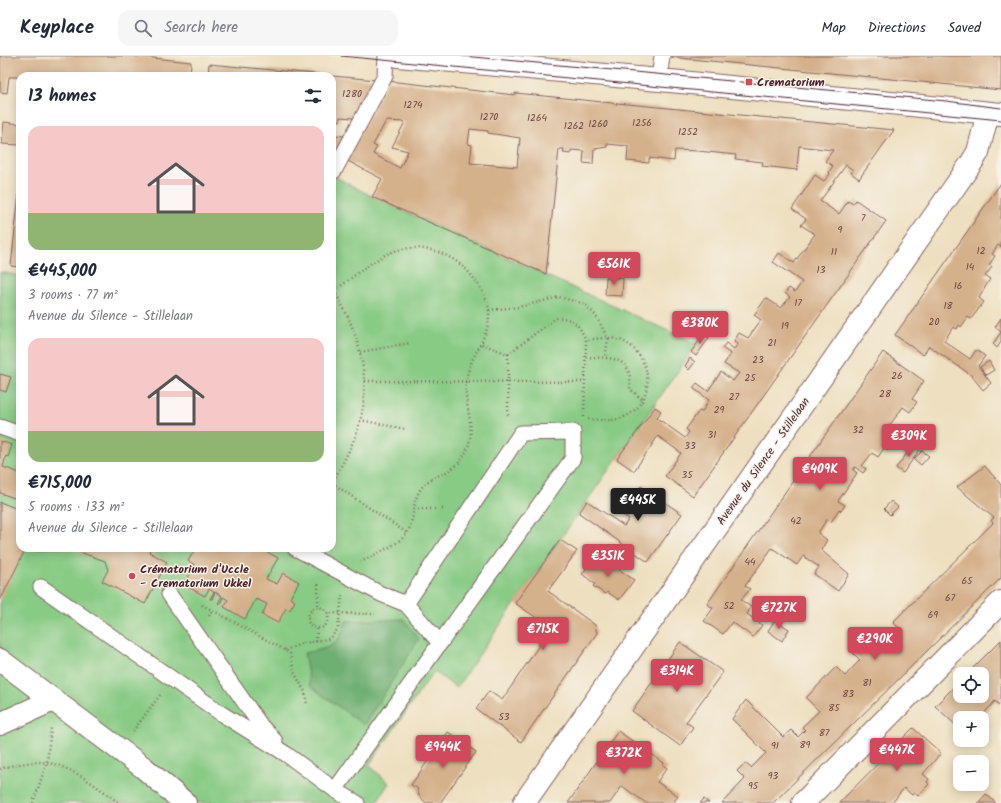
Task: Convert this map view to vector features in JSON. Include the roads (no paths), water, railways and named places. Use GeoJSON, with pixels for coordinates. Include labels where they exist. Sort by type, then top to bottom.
{"type":"FeatureCollection","features":[{"type":"Feature","properties":{"kind":"street"},"geometry":{"type":"LineString","coordinates":[[398,56],[427,57],[994,114]]}},
{"type":"Feature","properties":{"kind":"street","name":"Avenue du Silence - Stillelaan"},"geometry":{"type":"LineString","coordinates":[[524,803],[972,162],[978,152],[994,114]]}},
{"type":"Feature","properties":{"kind":"street"},"geometry":{"type":"LineString","coordinates":[[803,803],[1001,602]]}},
{"type":"Feature","properties":{"kind":"street"},"geometry":{"type":"LineString","coordinates":[[0,660],[144,768],[185,803]]}},
{"type":"Feature","properties":{"kind":"street"},"geometry":{"type":"LineString","coordinates":[[0,724],[53,700]]}},
{"type":"Feature","properties":{"kind":"lane"},"geometry":{"type":"LineString","coordinates":[[336,167],[385,76],[386,56]]}},
{"type":"Feature","properties":{"kind":"lane"},"geometry":{"type":"LineString","coordinates":[[659,80],[662,56]]}},
{"type":"Feature","properties":{"kind":"lane"},"geometry":{"type":"LineString","coordinates":[[0,427],[16,433]]}},
{"type":"Feature","properties":{"kind":"lane"},"geometry":{"type":"LineString","coordinates":[[335,790],[573,458],[573,432],[521,433],[473,507],[406,604]]}},
{"type":"Feature","properties":{"kind":"lane"},"geometry":{"type":"LineString","coordinates":[[317,554],[349,577],[380,594],[406,604],[440,643]]}},
{"type":"Feature","properties":{"kind":"lane"},"geometry":{"type":"LineString","coordinates":[[41,587],[222,714],[286,754],[335,790],[357,803]]}},
{"type":"Feature","properties":{"kind":"lane"},"geometry":{"type":"LineString","coordinates":[[169,594],[261,726],[286,754]]}},
{"type":"Feature","properties":{"kind":"tram line"},"geometry":{"type":"LineString","coordinates":[[341,56],[1001,120]]}},
{"type":"Feature","properties":{"kind":"tram line"},"geometry":{"type":"LineString","coordinates":[[462,56],[946,101],[1001,108]]}},
{"type":"Feature","properties":{"kind":"place","name":"Crematorium"},"geometry":{"type":"Point","coordinates":[749,82]}},
{"type":"Feature","properties":{"kind":"place","name":"Crématorium d'Uccle - Crematorium Ukkel"},"geometry":{"type":"Point","coordinates":[132,576]}}]}
